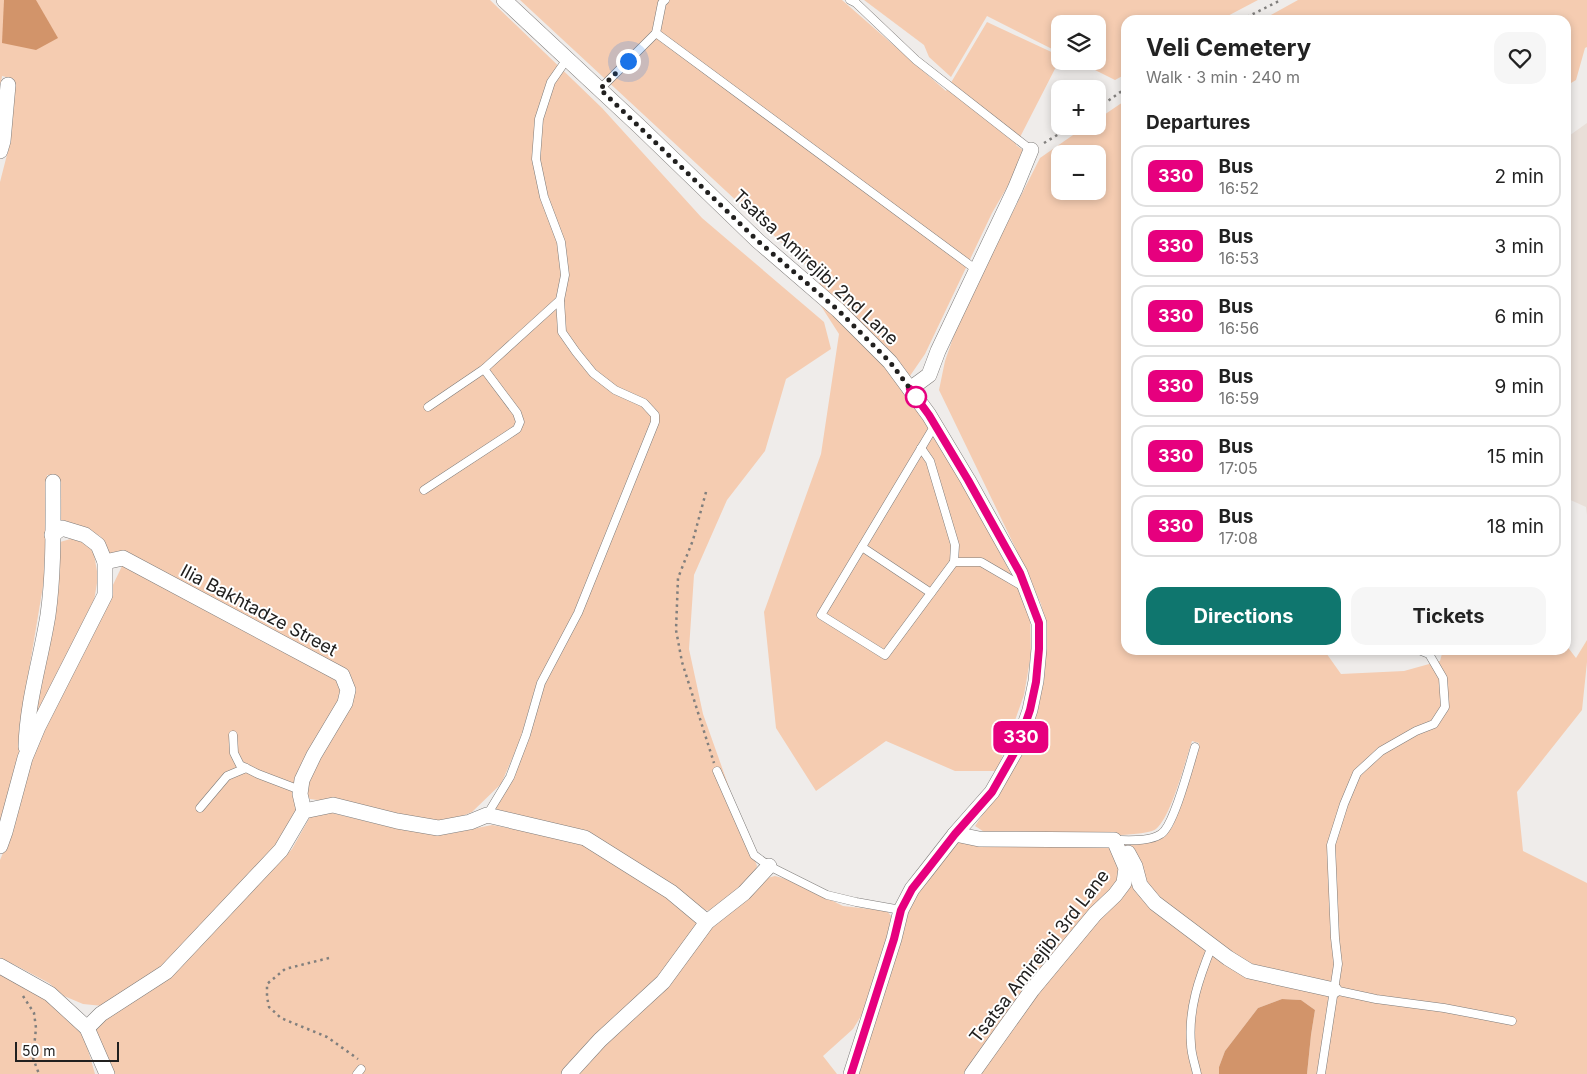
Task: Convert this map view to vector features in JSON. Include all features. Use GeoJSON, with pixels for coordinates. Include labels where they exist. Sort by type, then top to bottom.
{"type":"FeatureCollection","features":[{"type":"Feature","properties":{"kind":"street","name":"Tsatsa Amirejibi 2nd Lane"},"geometry":{"type":"LineString","coordinates":[[504,0],[600,89],[758,241],[838,310],[890,362],[935,425],[968,480],[1020,573],[1039,623],[1038,657],[1030,710],[1017,748],[992,792],[955,834],[912,889],[901,910],[894,939],[851,1074]]}},
{"type":"Feature","properties":{"kind":"street"},"geometry":{"type":"LineString","coordinates":[[0,151],[8,85]]}},
{"type":"Feature","properties":{"kind":"street"},"geometry":{"type":"LineString","coordinates":[[910,389],[929,376],[938,351],[1016,189],[1031,150]]}},
{"type":"Feature","properties":{"kind":"street"},"geometry":{"type":"LineString","coordinates":[[25,758],[27,724],[48,615],[53,482]]}},
{"type":"Feature","properties":{"kind":"street"},"geometry":{"type":"LineString","coordinates":[[0,846],[6,832],[25,758],[105,594],[105,562],[98,545],[85,535],[62,528],[52,535]]}},
{"type":"Feature","properties":{"kind":"street","name":"Ilia Bakhtadze Street"},"geometry":{"type":"LineString","coordinates":[[105,562],[123,558],[342,676],[348,690],[345,703],[314,755],[302,780],[300,790]]}},
{"type":"Feature","properties":{"kind":"street"},"geometry":{"type":"LineString","coordinates":[[87,1028],[101,1014],[166,972],[281,850],[304,811],[300,790]]}},
{"type":"Feature","properties":{"kind":"street"},"geometry":{"type":"LineString","coordinates":[[304,811],[333,805],[397,821],[438,828],[470,822],[487,815],[585,838],[671,892],[706,922]]}},
{"type":"Feature","properties":{"kind":"street","name":"Tsatsa Amirejibi 3rd Lane"},"geometry":{"type":"LineString","coordinates":[[955,834],[979,838],[1114,840],[1126,868],[1124,883],[1115,895],[1094,914],[1032,990],[972,1074]]}},
{"type":"Feature","properties":{"kind":"street"},"geometry":{"type":"LineString","coordinates":[[1114,840],[1125,848],[1135,866],[1140,885],[1155,903],[1228,958],[1249,971],[1334,990]]}},
{"type":"Feature","properties":{"kind":"street"},"geometry":{"type":"LineString","coordinates":[[569,1074],[600,1040],[663,982],[706,922],[744,893],[769,866]]}},
{"type":"Feature","properties":{"kind":"street"},"geometry":{"type":"LineString","coordinates":[[0,966],[50,994],[87,1028],[107,1074]]}},
{"type":"Feature","properties":{"kind":"lane"},"geometry":{"type":"LineString","coordinates":[[600,89],[656,33],[662,3],[665,0]]}},
{"type":"Feature","properties":{"kind":"lane"},"geometry":{"type":"LineString","coordinates":[[850,0],[856,3],[916,60],[1031,150]]}},
{"type":"Feature","properties":{"kind":"lane"},"geometry":{"type":"LineString","coordinates":[[656,33],[978,271]]}},
{"type":"Feature","properties":{"kind":"lane"},"geometry":{"type":"LineString","coordinates":[[487,815],[510,776],[526,735],[540,683],[578,613],[655,422],[655,415],[644,403],[615,390],[593,373],[562,332],[560,300],[565,275],[561,242],[544,197],[536,159],[539,120],[551,82],[567,59]]}},
{"type":"Feature","properties":{"kind":"lane"},"geometry":{"type":"LineString","coordinates":[[428,407],[484,369],[560,300]]}},
{"type":"Feature","properties":{"kind":"lane"},"geometry":{"type":"LineString","coordinates":[[424,490],[517,429],[520,422],[517,413],[484,369]]}},
{"type":"Feature","properties":{"kind":"lane"},"geometry":{"type":"LineString","coordinates":[[921,448],[930,461],[955,545],[954,562],[885,655],[821,615],[921,448],[935,425]]}},
{"type":"Feature","properties":{"kind":"lane"},"geometry":{"type":"LineString","coordinates":[[862,547],[931,593]]}},
{"type":"Feature","properties":{"kind":"lane"},"geometry":{"type":"LineString","coordinates":[[954,562],[981,562],[1026,588]]}},
{"type":"Feature","properties":{"kind":"lane"},"geometry":{"type":"LineString","coordinates":[[1321,1074],[1338,964],[1335,938],[1332,846],[1344,804],[1357,773],[1381,751],[1416,730],[1434,724],[1445,707],[1442,678],[1430,655]]}},
{"type":"Feature","properties":{"kind":"lane"},"geometry":{"type":"LineString","coordinates":[[232,735],[234,753],[240,765],[300,790]]}},
{"type":"Feature","properties":{"kind":"lane"},"geometry":{"type":"LineString","coordinates":[[1114,840],[1145,839],[1161,834],[1176,808],[1195,747]]}},
{"type":"Feature","properties":{"kind":"lane"},"geometry":{"type":"LineString","coordinates":[[200,808],[227,776],[246,768]]}},
{"type":"Feature","properties":{"kind":"lane"},"geometry":{"type":"LineString","coordinates":[[717,771],[754,854],[769,866],[828,895],[901,910]]}},
{"type":"Feature","properties":{"kind":"lane"},"geometry":{"type":"LineString","coordinates":[[1197,1074],[1191,1045],[1191,1016],[1198,980],[1212,946]]}},
{"type":"Feature","properties":{"kind":"lane"},"geometry":{"type":"LineString","coordinates":[[1334,990],[1376,999],[1444,1008],[1512,1021]]}},
{"type":"Feature","properties":{"kind":"path"},"geometry":{"type":"LineString","coordinates":[[1252,15],[1281,0]]}},
{"type":"Feature","properties":{"kind":"path"},"geometry":{"type":"LineString","coordinates":[[1106,102],[1121,92]]}},
{"type":"Feature","properties":{"kind":"path"},"geometry":{"type":"LineString","coordinates":[[1031,150],[1059,135]]}},
{"type":"Feature","properties":{"kind":"path"},"geometry":{"type":"LineString","coordinates":[[706,492],[692,540],[678,578],[676,630],[682,662],[717,771]]}},
{"type":"Feature","properties":{"kind":"path"},"geometry":{"type":"LineString","coordinates":[[329,958],[285,969],[267,984],[268,1002],[280,1018],[327,1038],[358,1060],[359,1072]]}},
{"type":"Feature","properties":{"kind":"path"},"geometry":{"type":"LineString","coordinates":[[22,994],[34,1013],[36,1028],[33,1058],[39,1074]]}},
{"type":"Feature","properties":{"kind":"shaded area"},"geometry":{"type":"Polygon","coordinates":[[[0,0],[490,0],[602,108],[702,218],[824,322],[831,349],[786,379],[765,451],[727,500],[694,575],[689,649],[703,714],[757,866],[750,881],[738,892],[710,911],[701,909],[644,868],[494,810],[544,682],[538,679],[519,743],[501,784],[472,812],[448,822],[433,821],[349,804],[310,799],[306,795],[306,787],[352,688],[110,555],[100,536],[74,525],[56,525],[58,476],[47,475],[44,580],[19,730],[20,755],[0,826],[0,182],[10,143],[14,79],[2,76],[0,92],[0,0]]]}},
{"type":"Feature","properties":{"kind":"shaded area"},"geometry":{"type":"Polygon","coordinates":[[[4,0],[36,0],[58,38],[36,50],[2,43],[4,0]]]}},
{"type":"Feature","properties":{"kind":"shaded area"},"geometry":{"type":"Polygon","coordinates":[[[520,0],[842,0],[946,91],[987,22],[1051,52],[1051,70],[1054,70],[1016,145],[1027,153],[992,213],[925,354],[901,389],[941,441],[1030,610],[1031,654],[1024,695],[997,771],[955,771],[886,741],[816,791],[776,728],[764,612],[821,454],[839,334],[812,292],[822,280],[520,0]]]}},
{"type":"Feature","properties":{"kind":"shaded area"},"geometry":{"type":"Polygon","coordinates":[[[864,0],[1258,0],[1230,15],[1121,15],[1121,77],[1115,80],[1095,70],[1106,70],[1106,15],[1051,15],[1051,48],[987,16],[951,77],[929,57],[924,45],[864,0]]]}},
{"type":"Feature","properties":{"kind":"shaded area"},"geometry":{"type":"Polygon","coordinates":[[[1298,0],[1587,0],[1587,47],[1585,48],[1576,80],[1571,83],[1571,15],[1271,15],[1298,0]]]}},
{"type":"Feature","properties":{"kind":"shaded area"},"geometry":{"type":"Polygon","coordinates":[[[1121,103],[1121,655],[1328,655],[1341,674],[1404,671],[1440,661],[1442,655],[1571,655],[1571,652],[1576,658],[1587,640],[1587,662],[1582,710],[1517,792],[1523,851],[1587,883],[1587,1074],[1307,1074],[1315,1010],[1301,1000],[1282,999],[1258,1008],[1225,1051],[1219,1067],[1219,1074],[977,1074],[1041,984],[1126,889],[1120,845],[1155,840],[1173,826],[1199,743],[1192,741],[1172,801],[1162,823],[1156,829],[1128,835],[1024,836],[989,835],[975,826],[1012,770],[1025,742],[1044,679],[1046,625],[1041,604],[939,390],[945,361],[962,312],[1040,158],[1051,150],[1051,200],[1106,200],[1106,145],[1059,145],[1073,135],[1106,135],[1106,114],[1121,103]]]}},
{"type":"Feature","properties":{"kind":"shaded area"},"geometry":{"type":"Polygon","coordinates":[[[1587,123],[1587,515],[1586,507],[1571,500],[1571,134],[1587,123]]]}},
{"type":"Feature","properties":{"kind":"shaded area"},"geometry":{"type":"Polygon","coordinates":[[[74,538],[87,543],[94,554],[98,577],[94,601],[34,725],[53,613],[60,542],[74,538]]]}},
{"type":"Feature","properties":{"kind":"shaded area"},"geometry":{"type":"Polygon","coordinates":[[[123,564],[335,677],[340,688],[340,696],[297,815],[275,850],[164,965],[103,1006],[83,1004],[64,996],[49,983],[0,959],[0,860],[13,829],[35,747],[123,564]]]}},
{"type":"Feature","properties":{"kind":"shaded area"},"geometry":{"type":"Polygon","coordinates":[[[328,812],[398,829],[448,834],[492,825],[580,841],[663,894],[699,925],[660,975],[563,1074],[115,1074],[94,1027],[170,977],[292,849],[311,815],[328,812]]]}},
{"type":"Feature","properties":{"kind":"shaded area"},"geometry":{"type":"Polygon","coordinates":[[[956,842],[1104,843],[1114,851],[1119,860],[1120,883],[966,1074],[856,1074],[911,900],[956,842]]]}},
{"type":"Feature","properties":{"kind":"shaded area"},"geometry":{"type":"Polygon","coordinates":[[[775,876],[793,881],[843,906],[887,911],[891,916],[892,925],[866,1008],[853,1029],[823,1056],[837,1074],[577,1074],[710,926],[764,879],[775,876]]]}},
{"type":"Feature","properties":{"kind":"shaded area"},"geometry":{"type":"Polygon","coordinates":[[[0,974],[40,994],[84,1036],[95,1074],[0,1074],[0,974]]]}},
{"type":"Feature","properties":{"kind":"shaded area"},"geometry":{"type":"Polygon","coordinates":[[[1282,999],[1301,1000],[1315,1010],[1307,1074],[1219,1074],[1219,1067],[1225,1051],[1258,1008],[1282,999]]]}},
{"type":"Feature","properties":{"kind":"bus line","name":"330"},"geometry":{"type":"LineString","coordinates":[[851,1074],[894,939],[901,910],[912,889],[955,834],[992,792],[1017,748],[1030,710],[1036,682],[1039,649],[1039,623],[1020,573],[968,480],[929,415],[910,389]]}},
{"type":"Feature","properties":{"kind":"route"},"geometry":{"type":"LineString","coordinates":[[628,61],[600,89],[758,241],[838,310],[890,362],[920,402],[916,397]]}}]}
